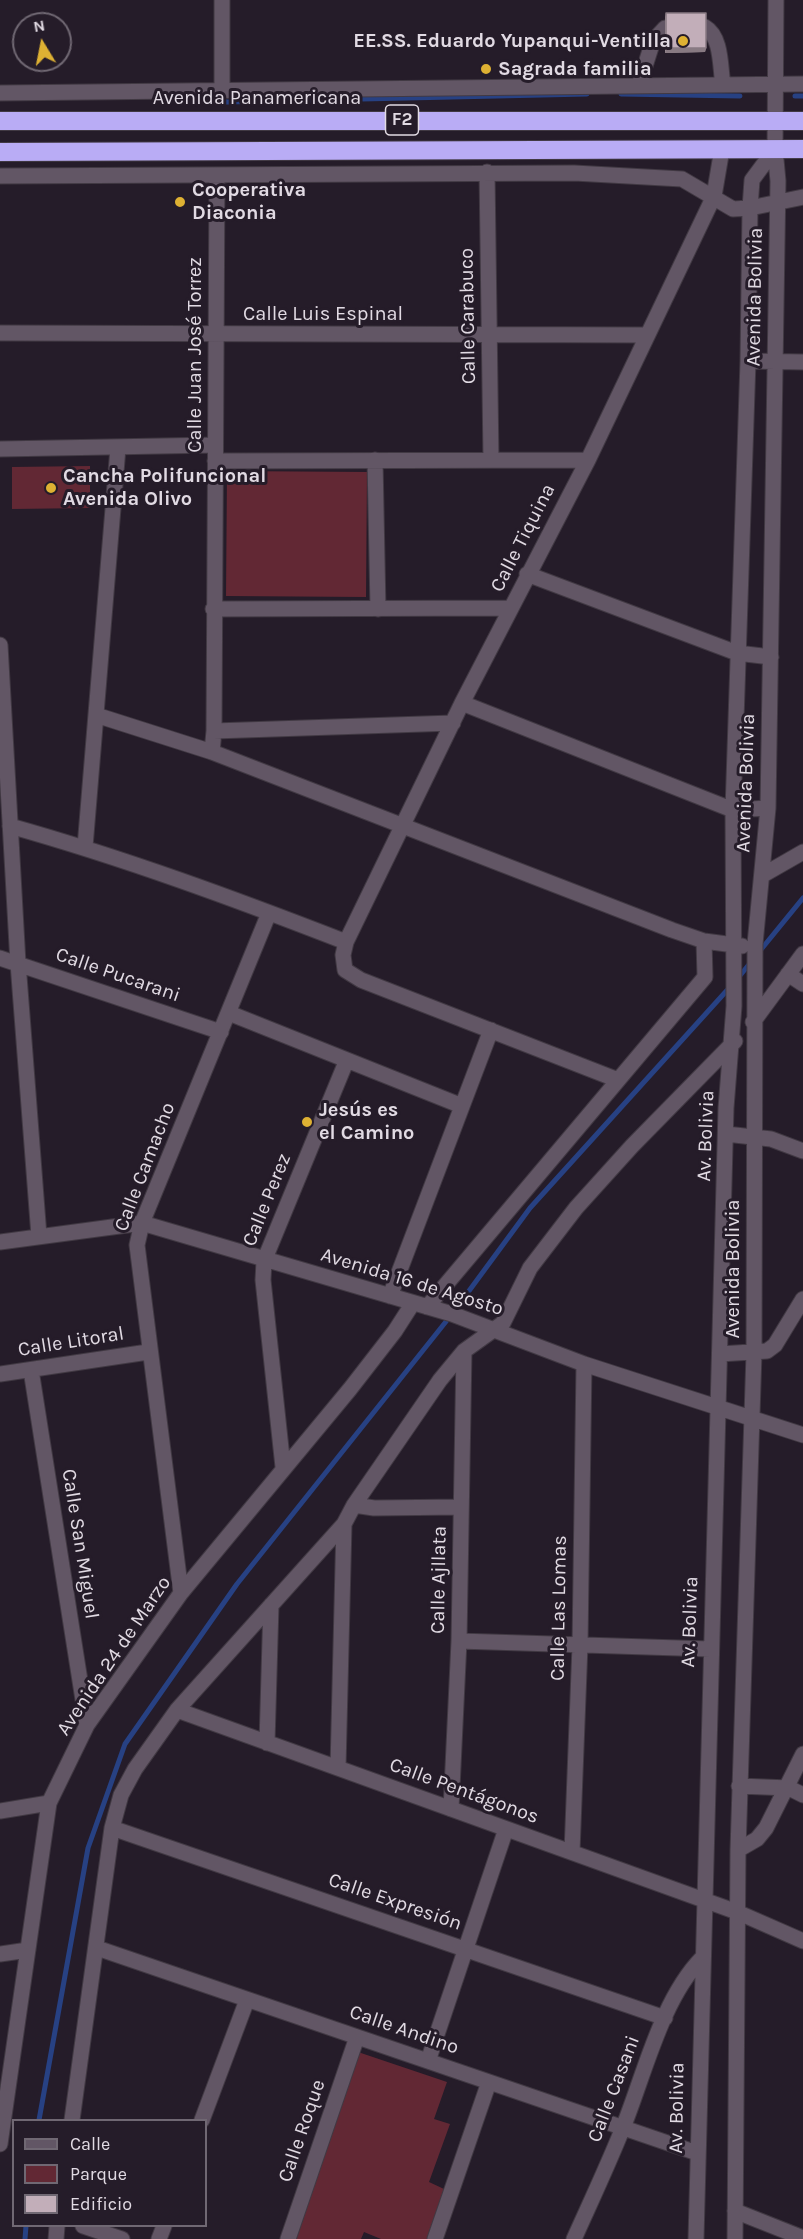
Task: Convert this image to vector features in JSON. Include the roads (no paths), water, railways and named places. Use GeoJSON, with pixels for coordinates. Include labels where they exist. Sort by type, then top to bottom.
{"type":"FeatureCollection","features":[{"type":"Feature","properties":{"kind":"highway","name":"Avenida Panamericana"},"geometry":{"type":"LineString","coordinates":[[0,121],[803,121]]}},
{"type":"Feature","properties":{"kind":"highway","name":"F2"},"geometry":{"type":"LineString","coordinates":[[0,152],[803,149]]}},
{"type":"Feature","properties":{"kind":"street"},"geometry":{"type":"LineString","coordinates":[[222,0],[222,90]]}},
{"type":"Feature","properties":{"kind":"street","name":"Avenida Bolivia"},"geometry":{"type":"LineString","coordinates":[[751,1418],[754,1353],[755,944],[768,808],[771,657],[778,202],[775,149],[774,1]]}},
{"type":"Feature","properties":{"kind":"street"},"geometry":{"type":"LineString","coordinates":[[705,27],[716,39],[723,85]]}},
{"type":"Feature","properties":{"kind":"street"},"geometry":{"type":"LineString","coordinates":[[639,85],[653,41],[665,28]]}},
{"type":"Feature","properties":{"kind":"street"},"geometry":{"type":"LineString","coordinates":[[0,93],[803,84]]}},
{"type":"Feature","properties":{"kind":"street","name":"Calle Tiquina"},"geometry":{"type":"LineString","coordinates":[[346,942],[462,703],[588,460],[645,335],[714,196],[722,149]]}},
{"type":"Feature","properties":{"kind":"street","name":"Avenida Bolivia"},"geometry":{"type":"LineString","coordinates":[[734,946],[733,810],[748,361],[750,208],[752,180],[775,149]]}},
{"type":"Feature","properties":{"kind":"street","name":"Calle Carabuco"},"geometry":{"type":"LineString","coordinates":[[487,172],[491,460]]}},
{"type":"Feature","properties":{"kind":"street"},"geometry":{"type":"LineString","coordinates":[[0,176],[574,173],[682,179],[733,209],[750,208],[803,197]]}},
{"type":"Feature","properties":{"kind":"street","name":"Calle Juan José Torrez"},"geometry":{"type":"LineString","coordinates":[[212,752],[214,731],[217,175]]}},
{"type":"Feature","properties":{"kind":"street","name":"Calle Luis Espinal"},"geometry":{"type":"LineString","coordinates":[[0,333],[645,335]]}},
{"type":"Feature","properties":{"kind":"street"},"geometry":{"type":"LineString","coordinates":[[748,361],[803,362]]}},
{"type":"Feature","properties":{"kind":"street"},"geometry":{"type":"LineString","coordinates":[[0,448],[215,445]]}},
{"type":"Feature","properties":{"kind":"street"},"geometry":{"type":"LineString","coordinates":[[85,847],[118,448]]}},
{"type":"Feature","properties":{"kind":"street"},"geometry":{"type":"LineString","coordinates":[[375,460],[378,609]]}},
{"type":"Feature","properties":{"kind":"street"},"geometry":{"type":"LineString","coordinates":[[215,461],[588,460]]}},
{"type":"Feature","properties":{"kind":"street"},"geometry":{"type":"LineString","coordinates":[[527,574],[737,653],[771,657]]}},
{"type":"Feature","properties":{"kind":"street"},"geometry":{"type":"LineString","coordinates":[[213,609],[510,608]]}},
{"type":"Feature","properties":{"kind":"street"},"geometry":{"type":"LineString","coordinates":[[0,645],[18,963],[39,1236]]}},
{"type":"Feature","properties":{"kind":"street"},"geometry":{"type":"LineString","coordinates":[[462,703],[733,810],[768,808]]}},
{"type":"Feature","properties":{"kind":"street"},"geometry":{"type":"LineString","coordinates":[[96,715],[212,752],[402,827],[704,941],[734,946],[755,944]]}},
{"type":"Feature","properties":{"kind":"street"},"geometry":{"type":"LineString","coordinates":[[214,731],[453,723]]}},
{"type":"Feature","properties":{"kind":"street"},"geometry":{"type":"LineString","coordinates":[[9,826],[85,847],[346,942],[343,964],[351,975],[618,1080]]}},
{"type":"Feature","properties":{"kind":"street"},"geometry":{"type":"LineString","coordinates":[[763,874],[803,852]]}},
{"type":"Feature","properties":{"kind":"street","name":"Calle Camacho"},"geometry":{"type":"LineString","coordinates":[[181,1593],[148,1352],[137,1245],[142,1223],[269,913]]}},
{"type":"Feature","properties":{"kind":"street","name":"Avenida 24 de Marzo"},"geometry":{"type":"LineString","coordinates":[[0,2144],[2,2109],[49,1803],[87,1725],[181,1593],[283,1467],[350,1389],[395,1331],[618,1080],[705,976],[704,941]]}},
{"type":"Feature","properties":{"kind":"street","name":"Av. Bolivia"},"geometry":{"type":"LineString","coordinates":[[696,2239],[710,1649],[726,1134],[734,1006],[734,946]]}},
{"type":"Feature","properties":{"kind":"street"},"geometry":{"type":"LineString","coordinates":[[72,2119],[112,1828],[121,1795],[135,1769],[177,1710],[344,1524],[354,1505],[440,1380],[464,1351],[497,1329],[508,1316],[530,1268],[576,1208],[632,1146],[755,1020],[803,954]]}},
{"type":"Feature","properties":{"kind":"street","name":"Calle Pucarani"},"geometry":{"type":"LineString","coordinates":[[0,958],[221,1032]]}},
{"type":"Feature","properties":{"kind":"street"},"geometry":{"type":"LineString","coordinates":[[788,974],[803,984]]}},
{"type":"Feature","properties":{"kind":"street"},"geometry":{"type":"LineString","coordinates":[[229,1013],[346,1062],[462,1106]]}},
{"type":"Feature","properties":{"kind":"street"},"geometry":{"type":"LineString","coordinates":[[390,1296],[490,1030]]}},
{"type":"Feature","properties":{"kind":"street","name":"Calle Perez"},"geometry":{"type":"LineString","coordinates":[[283,1467],[262,1280],[264,1261],[346,1062]]}},
{"type":"Feature","properties":{"kind":"street"},"geometry":{"type":"LineString","coordinates":[[726,1134],[754,1135],[803,1151]]}},
{"type":"Feature","properties":{"kind":"street","name":"Avenida 16 de Agosto"},"geometry":{"type":"LineString","coordinates":[[0,1242],[142,1223],[497,1329],[584,1364],[803,1435]]}},
{"type":"Feature","properties":{"kind":"street"},"geometry":{"type":"LineString","coordinates":[[720,1354],[754,1353],[767,1350],[774,1344],[803,1299]]}},
{"type":"Feature","properties":{"kind":"street","name":"Calle Ajllata"},"geometry":{"type":"LineString","coordinates":[[451,1809],[459,1641],[464,1351]]}},
{"type":"Feature","properties":{"kind":"street","name":"Calle Litoral"},"geometry":{"type":"LineString","coordinates":[[0,1374],[148,1352]]}},
{"type":"Feature","properties":{"kind":"street","name":"Calle Las Lomas"},"geometry":{"type":"LineString","coordinates":[[572,1852],[580,1645],[584,1364]]}},
{"type":"Feature","properties":{"kind":"street","name":"Calle San Miguel"},"geometry":{"type":"LineString","coordinates":[[31,1370],[87,1725]]}},
{"type":"Feature","properties":{"kind":"street"},"geometry":{"type":"LineString","coordinates":[[735,2239],[739,1786],[751,1418]]}},
{"type":"Feature","properties":{"kind":"street"},"geometry":{"type":"LineString","coordinates":[[354,1505],[374,1508],[461,1507]]}},
{"type":"Feature","properties":{"kind":"street"},"geometry":{"type":"LineString","coordinates":[[338,1768],[344,1524]]}},
{"type":"Feature","properties":{"kind":"street"},"geometry":{"type":"LineString","coordinates":[[267,1743],[271,1605]]}},
{"type":"Feature","properties":{"kind":"street"},"geometry":{"type":"LineString","coordinates":[[459,1641],[710,1649]]}},
{"type":"Feature","properties":{"kind":"street","name":"Calle Pentágonos"},"geometry":{"type":"LineString","coordinates":[[177,1710],[737,1912],[803,1941]]}},
{"type":"Feature","properties":{"kind":"street"},"geometry":{"type":"LineString","coordinates":[[738,1850],[758,1839],[789,1788],[803,1754]]}},
{"type":"Feature","properties":{"kind":"street"},"geometry":{"type":"LineString","coordinates":[[739,1786],[789,1788],[803,1795]]}},
{"type":"Feature","properties":{"kind":"street"},"geometry":{"type":"LineString","coordinates":[[0,1810],[49,1803]]}},
{"type":"Feature","properties":{"kind":"street","name":"Calle Expresión"},"geometry":{"type":"LineString","coordinates":[[112,1828],[665,2018]]}},
{"type":"Feature","properties":{"kind":"street"},"geometry":{"type":"LineString","coordinates":[[428,2061],[506,1829]]}},
{"type":"Feature","properties":{"kind":"street","name":"Calle Andino"},"geometry":{"type":"LineString","coordinates":[[97,1948],[697,2153]]}},
{"type":"Feature","properties":{"kind":"street"},"geometry":{"type":"LineString","coordinates":[[0,1954],[28,1950]]}},
{"type":"Feature","properties":{"kind":"street","name":"Calle Casani"},"geometry":{"type":"LineString","coordinates":[[574,2239],[623,2128],[665,2018],[687,1973],[702,1958]]}},
{"type":"Feature","properties":{"kind":"street"},"geometry":{"type":"LineString","coordinates":[[203,2119],[247,2000]]}},
{"type":"Feature","properties":{"kind":"street","name":"Calle Roque"},"geometry":{"type":"LineString","coordinates":[[288,2239],[357,2037]]}},
{"type":"Feature","properties":{"kind":"street"},"geometry":{"type":"LineString","coordinates":[[435,2239],[489,2082]]}},
{"type":"Feature","properties":{"kind":"street"},"geometry":{"type":"LineString","coordinates":[[735,2211],[803,2238]]}},
{"type":"Feature","properties":{"kind":"street"},"geometry":{"type":"LineString","coordinates":[[86,2227],[122,2239]]}},
{"type":"Feature","properties":{"kind":"waterway"},"geometry":{"type":"LineString","coordinates":[[200,97],[227,102],[587,94]]}},
{"type":"Feature","properties":{"kind":"waterway"},"geometry":{"type":"LineString","coordinates":[[621,94],[740,96]]}},
{"type":"Feature","properties":{"kind":"waterway"},"geometry":{"type":"LineString","coordinates":[[795,96],[803,96]]}},
{"type":"Feature","properties":{"kind":"waterway"},"geometry":{"type":"LineString","coordinates":[[759,952],[803,898]]}},
{"type":"Feature","properties":{"kind":"waterway"},"geometry":{"type":"LineString","coordinates":[[738,978],[751,962]]}},
{"type":"Feature","properties":{"kind":"waterway"},"geometry":{"type":"LineString","coordinates":[[39,2119],[88,1848],[125,1744],[237,1584],[452,1314],[530,1208],[730,987]]}},
{"type":"Feature","properties":{"kind":"waterway"},"geometry":{"type":"LineString","coordinates":[[25,2239],[26,2227]]}},
{"type":"Feature","properties":{"kind":"place","name":"EE.SS. Eduardo Yupanqui-Ventilla"},"geometry":{"type":"Point","coordinates":[683,41]}},
{"type":"Feature","properties":{"kind":"place","name":"Sagrada familia"},"geometry":{"type":"Point","coordinates":[486,69]}},
{"type":"Feature","properties":{"kind":"place","name":"Cooperativa Diaconia"},"geometry":{"type":"Point","coordinates":[180,202]}},
{"type":"Feature","properties":{"kind":"place","name":"Cancha Polifuncional Avenida Olivo"},"geometry":{"type":"Point","coordinates":[51,488]}},
{"type":"Feature","properties":{"kind":"place","name":"Jesús es el Camino"},"geometry":{"type":"Point","coordinates":[307,1122]}}]}
